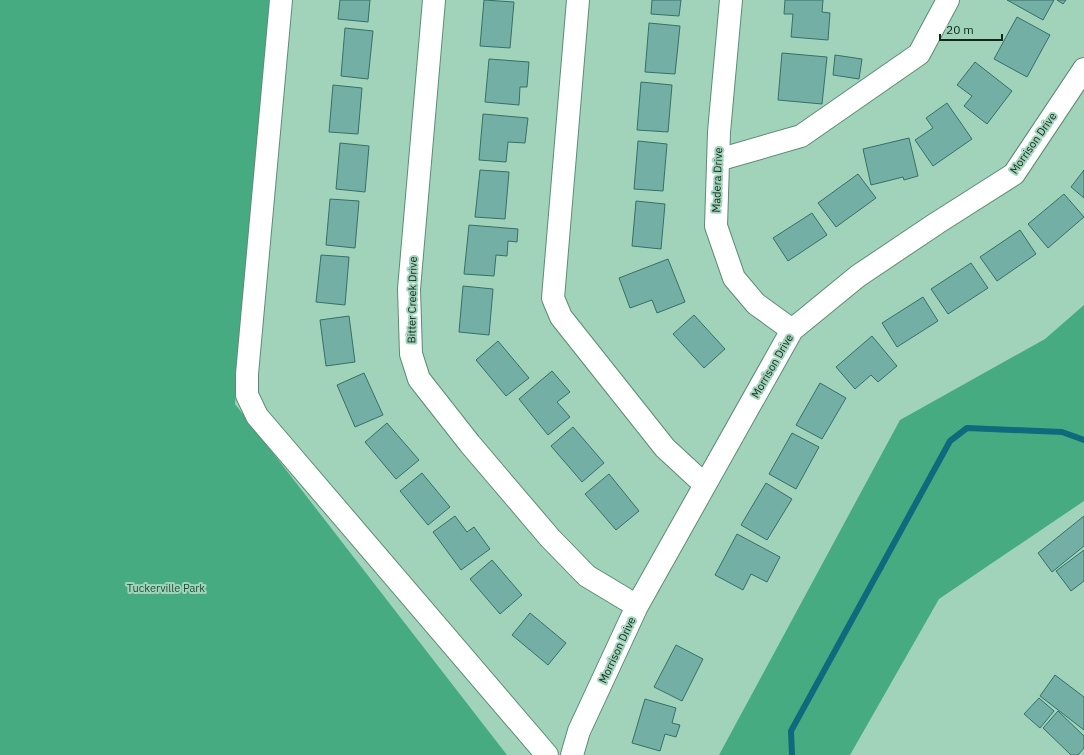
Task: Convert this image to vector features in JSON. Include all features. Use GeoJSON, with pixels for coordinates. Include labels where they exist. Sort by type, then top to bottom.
{"type":"FeatureCollection","features":[{"type":"Feature","properties":{"kind":"street"},"geometry":{"type":"LineString","coordinates":[[281,0],[247,374],[247,395],[257,416],[547,755]]}},
{"type":"Feature","properties":{"kind":"street","name":"Bitter Creek Drive"},"geometry":{"type":"LineString","coordinates":[[434,0],[409,289],[411,354],[420,379],[470,444],[550,538],[587,576],[637,606]]}},
{"type":"Feature","properties":{"kind":"street"},"geometry":{"type":"LineString","coordinates":[[578,0],[553,298],[561,318],[665,448],[705,485]]}},
{"type":"Feature","properties":{"kind":"street","name":"Madera Drive"},"geometry":{"type":"LineString","coordinates":[[731,0],[719,132],[716,226],[734,278],[756,304],[792,330]]}},
{"type":"Feature","properties":{"kind":"street"},"geometry":{"type":"LineString","coordinates":[[718,160],[801,136],[919,54],[948,0]]}},
{"type":"Feature","properties":{"kind":"street","name":"Morrison Drive"},"geometry":{"type":"LineString","coordinates":[[572,755],[579,731],[637,606],[792,330],[858,276],[1014,174],[1084,69]]}},
{"type":"Feature","properties":{"kind":"green space","name":"Tuckerville Park"},"geometry":{"type":"Polygon","coordinates":[[[0,0],[270,0],[235,404],[507,755],[0,755],[0,0]]]}},
{"type":"Feature","properties":{"kind":"green space"},"geometry":{"type":"Polygon","coordinates":[[[1084,305],[1084,501],[939,599],[850,755],[719,755],[900,420],[1045,339],[1084,305]]]}},
{"type":"Feature","properties":{"kind":"building"},"geometry":{"type":"Polygon","coordinates":[[[340,0],[370,0],[368,22],[338,19],[340,0]]]}},
{"type":"Feature","properties":{"kind":"building"},"geometry":{"type":"Polygon","coordinates":[[[484,0],[514,2],[510,48],[480,46],[484,0]]]}},
{"type":"Feature","properties":{"kind":"building"},"geometry":{"type":"Polygon","coordinates":[[[652,0],[681,0],[679,16],[651,14],[652,0]]]}},
{"type":"Feature","properties":{"kind":"building"},"geometry":{"type":"Polygon","coordinates":[[[785,0],[823,0],[822,12],[830,13],[828,40],[791,37],[793,14],[784,14],[785,0]]]}},
{"type":"Feature","properties":{"kind":"building"},"geometry":{"type":"Polygon","coordinates":[[[1007,0],[1054,0],[1043,20],[1007,0]]]}},
{"type":"Feature","properties":{"kind":"building"},"geometry":{"type":"Polygon","coordinates":[[[1057,0],[1066,0],[1063,4],[1057,0]]]}},
{"type":"Feature","properties":{"kind":"building"},"geometry":{"type":"Polygon","coordinates":[[[1017,17],[1050,35],[1027,77],[994,59],[1017,17]]]}},
{"type":"Feature","properties":{"kind":"building"},"geometry":{"type":"Polygon","coordinates":[[[649,23],[680,26],[675,74],[645,72],[649,23]]]}},
{"type":"Feature","properties":{"kind":"building"},"geometry":{"type":"Polygon","coordinates":[[[345,28],[373,31],[368,79],[341,76],[345,28]]]}},
{"type":"Feature","properties":{"kind":"building"},"geometry":{"type":"Polygon","coordinates":[[[782,53],[827,57],[822,104],[778,100],[782,53]]]}},
{"type":"Feature","properties":{"kind":"building"},"geometry":{"type":"Polygon","coordinates":[[[835,55],[862,59],[859,79],[833,75],[835,55]]]}},
{"type":"Feature","properties":{"kind":"building"},"geometry":{"type":"Polygon","coordinates":[[[489,59],[529,62],[527,87],[520,87],[519,105],[485,102],[489,59]]]}},
{"type":"Feature","properties":{"kind":"building"},"geometry":{"type":"Polygon","coordinates":[[[975,62],[1012,91],[987,124],[964,106],[972,96],[957,85],[975,62]]]}},
{"type":"Feature","properties":{"kind":"building"},"geometry":{"type":"Polygon","coordinates":[[[641,82],[672,85],[668,132],[637,130],[641,82]]]}},
{"type":"Feature","properties":{"kind":"building"},"geometry":{"type":"Polygon","coordinates":[[[333,85],[362,88],[358,134],[329,132],[333,85]]]}},
{"type":"Feature","properties":{"kind":"building"},"geometry":{"type":"Polygon","coordinates":[[[947,103],[972,139],[933,166],[915,140],[933,128],[926,118],[947,103]]]}},
{"type":"Feature","properties":{"kind":"building"},"geometry":{"type":"Polygon","coordinates":[[[483,114],[528,118],[525,143],[508,142],[506,162],[479,160],[483,114]]]}},
{"type":"Feature","properties":{"kind":"building"},"geometry":{"type":"Polygon","coordinates":[[[909,138],[918,176],[904,180],[903,177],[871,185],[863,149],[909,138]]]}},
{"type":"Feature","properties":{"kind":"building"},"geometry":{"type":"Polygon","coordinates":[[[638,141],[667,144],[663,191],[634,189],[638,141]]]}},
{"type":"Feature","properties":{"kind":"building"},"geometry":{"type":"Polygon","coordinates":[[[340,143],[369,146],[365,192],[336,189],[340,143]]]}},
{"type":"Feature","properties":{"kind":"building"},"geometry":{"type":"Polygon","coordinates":[[[480,170],[509,172],[505,219],[475,217],[480,170]]]}},
{"type":"Feature","properties":{"kind":"building"},"geometry":{"type":"Polygon","coordinates":[[[1084,170],[1084,198],[1071,187],[1084,170]]]}},
{"type":"Feature","properties":{"kind":"building"},"geometry":{"type":"Polygon","coordinates":[[[858,174],[876,198],[836,227],[818,203],[858,174]]]}},
{"type":"Feature","properties":{"kind":"building"},"geometry":{"type":"Polygon","coordinates":[[[1064,194],[1084,217],[1048,248],[1028,224],[1064,194]]]}},
{"type":"Feature","properties":{"kind":"building"},"geometry":{"type":"Polygon","coordinates":[[[330,199],[359,201],[355,248],[326,245],[330,199]]]}},
{"type":"Feature","properties":{"kind":"building"},"geometry":{"type":"Polygon","coordinates":[[[636,201],[665,204],[661,249],[632,246],[636,201]]]}},
{"type":"Feature","properties":{"kind":"building"},"geometry":{"type":"Polygon","coordinates":[[[812,213],[827,235],[788,261],[773,238],[812,213]]]}},
{"type":"Feature","properties":{"kind":"building"},"geometry":{"type":"Polygon","coordinates":[[[469,225],[518,229],[517,242],[508,241],[507,256],[496,255],[494,276],[464,274],[469,225]]]}},
{"type":"Feature","properties":{"kind":"building"},"geometry":{"type":"Polygon","coordinates":[[[1020,230],[1036,254],[997,281],[980,257],[1020,230]]]}},
{"type":"Feature","properties":{"kind":"building"},"geometry":{"type":"Polygon","coordinates":[[[321,255],[349,257],[345,305],[316,302],[321,255]]]}},
{"type":"Feature","properties":{"kind":"building"},"geometry":{"type":"Polygon","coordinates":[[[668,259],[685,302],[657,313],[652,300],[630,308],[619,278],[668,259]]]}},
{"type":"Feature","properties":{"kind":"building"},"geometry":{"type":"Polygon","coordinates":[[[971,263],[988,288],[948,314],[931,289],[971,263]]]}},
{"type":"Feature","properties":{"kind":"building"},"geometry":{"type":"Polygon","coordinates":[[[463,286],[493,289],[489,335],[459,332],[463,286]]]}},
{"type":"Feature","properties":{"kind":"building"},"geometry":{"type":"Polygon","coordinates":[[[923,297],[938,321],[897,347],[882,323],[923,297]]]}},
{"type":"Feature","properties":{"kind":"building"},"geometry":{"type":"Polygon","coordinates":[[[694,315],[725,349],[704,368],[673,334],[694,315]]]}},
{"type":"Feature","properties":{"kind":"building"},"geometry":{"type":"Polygon","coordinates":[[[349,316],[355,362],[326,366],[320,320],[349,316]]]}},
{"type":"Feature","properties":{"kind":"building"},"geometry":{"type":"Polygon","coordinates":[[[872,336],[897,366],[878,382],[871,375],[855,389],[836,367],[872,336]]]}},
{"type":"Feature","properties":{"kind":"building"},"geometry":{"type":"Polygon","coordinates":[[[498,341],[529,378],[506,396],[476,360],[498,341]]]}},
{"type":"Feature","properties":{"kind":"building"},"geometry":{"type":"Polygon","coordinates":[[[552,371],[570,392],[557,402],[570,417],[548,435],[519,399],[552,371]]]}},
{"type":"Feature","properties":{"kind":"building"},"geometry":{"type":"Polygon","coordinates":[[[364,373],[383,415],[355,427],[337,385],[364,373]]]}},
{"type":"Feature","properties":{"kind":"building"},"geometry":{"type":"Polygon","coordinates":[[[820,383],[846,398],[822,439],[796,425],[820,383]]]}},
{"type":"Feature","properties":{"kind":"building"},"geometry":{"type":"Polygon","coordinates":[[[387,423],[419,460],[396,479],[365,442],[387,423]]]}},
{"type":"Feature","properties":{"kind":"building"},"geometry":{"type":"Polygon","coordinates":[[[573,427],[604,463],[582,482],[551,446],[573,427]]]}},
{"type":"Feature","properties":{"kind":"building"},"geometry":{"type":"Polygon","coordinates":[[[792,433],[819,447],[796,489],[769,474],[792,433]]]}},
{"type":"Feature","properties":{"kind":"building"},"geometry":{"type":"Polygon","coordinates":[[[422,473],[450,507],[428,525],[400,491],[422,473]]]}},
{"type":"Feature","properties":{"kind":"building"},"geometry":{"type":"Polygon","coordinates":[[[609,474],[639,511],[616,530],[585,494],[609,474]]]}},
{"type":"Feature","properties":{"kind":"building"},"geometry":{"type":"Polygon","coordinates":[[[766,483],[792,499],[767,540],[741,525],[766,483]]]}},
{"type":"Feature","properties":{"kind":"building"},"geometry":{"type":"Polygon","coordinates":[[[455,516],[467,532],[474,527],[490,549],[461,570],[433,532],[455,516]]]}},
{"type":"Feature","properties":{"kind":"building"},"geometry":{"type":"Polygon","coordinates":[[[1084,516],[1084,546],[1052,572],[1038,553],[1084,516]]]}},
{"type":"Feature","properties":{"kind":"building"},"geometry":{"type":"Polygon","coordinates":[[[737,534],[780,557],[767,582],[751,574],[743,590],[715,575],[737,534]]]}},
{"type":"Feature","properties":{"kind":"building"},"geometry":{"type":"Polygon","coordinates":[[[1084,550],[1084,581],[1071,591],[1056,571],[1084,550]]]}},
{"type":"Feature","properties":{"kind":"building"},"geometry":{"type":"Polygon","coordinates":[[[492,560],[522,595],[500,614],[470,579],[492,560]]]}},
{"type":"Feature","properties":{"kind":"building"},"geometry":{"type":"Polygon","coordinates":[[[530,613],[566,643],[548,665],[512,635],[530,613]]]}},
{"type":"Feature","properties":{"kind":"building"},"geometry":{"type":"Polygon","coordinates":[[[676,645],[703,659],[682,701],[654,687],[676,645]]]}},
{"type":"Feature","properties":{"kind":"building"},"geometry":{"type":"Polygon","coordinates":[[[1055,675],[1084,697],[1084,730],[1040,696],[1055,675]]]}},
{"type":"Feature","properties":{"kind":"building"},"geometry":{"type":"Polygon","coordinates":[[[1039,698],[1054,711],[1040,728],[1024,714],[1039,698]]]}},
{"type":"Feature","properties":{"kind":"building"},"geometry":{"type":"Polygon","coordinates":[[[645,699],[676,708],[672,723],[680,725],[676,737],[665,734],[660,751],[632,743],[645,699]]]}},
{"type":"Feature","properties":{"kind":"building"},"geometry":{"type":"Polygon","coordinates":[[[1058,711],[1084,736],[1084,748],[1078,755],[1071,755],[1043,728],[1058,711]]]}},
{"type":"Feature","properties":{"kind":"waterway"},"geometry":{"type":"LineString","coordinates":[[792,755],[791,731],[950,441],[967,428],[1062,432],[1084,440]]}}]}
